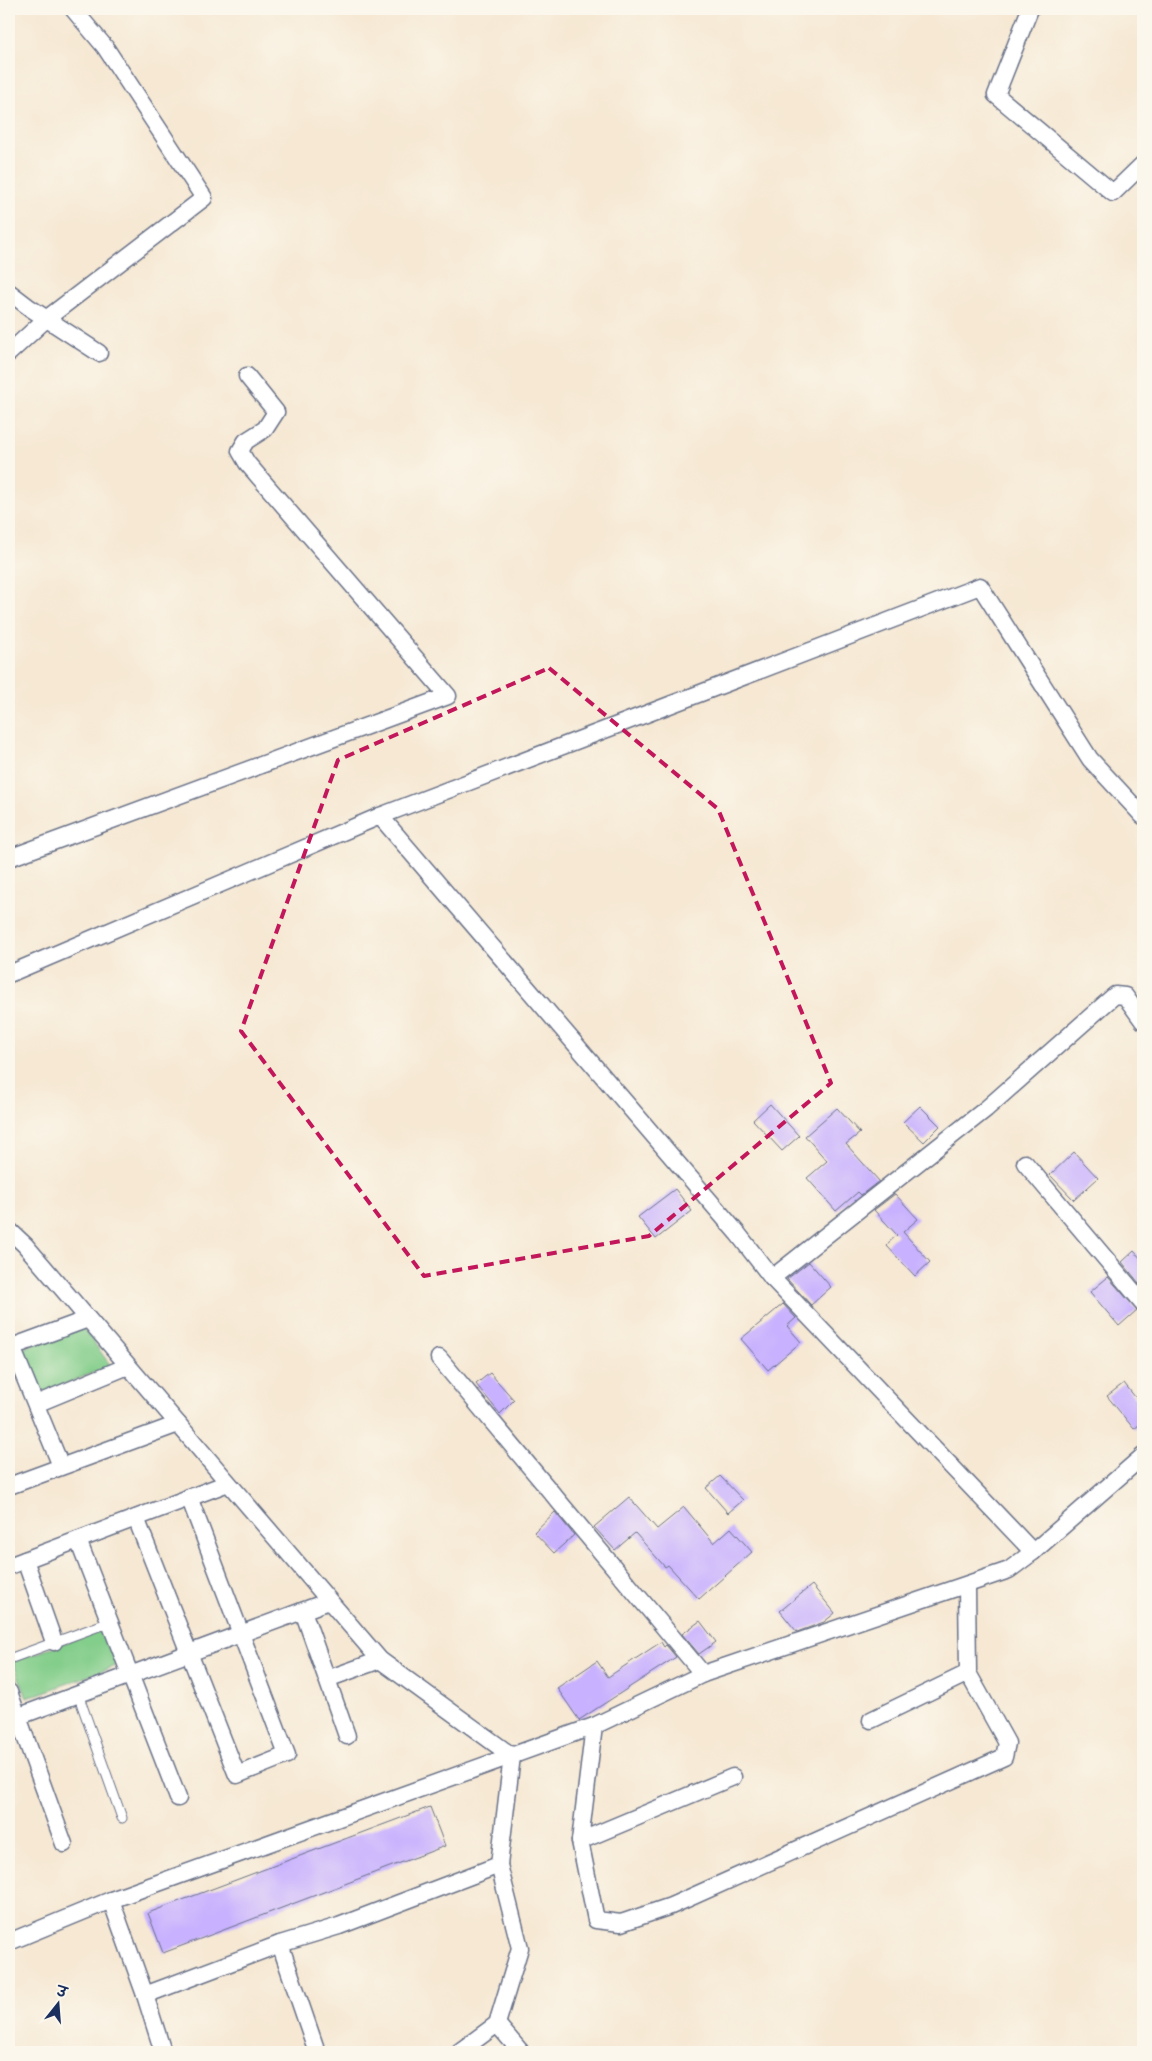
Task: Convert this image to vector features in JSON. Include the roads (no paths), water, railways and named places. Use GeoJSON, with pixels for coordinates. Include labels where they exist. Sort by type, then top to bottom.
{"type":"FeatureCollection","features":[{"type":"Feature","properties":{"kind":"street"},"geometry":{"type":"LineString","coordinates":[[9,354],[46,319],[204,198],[106,46],[73,9]]}},
{"type":"Feature","properties":{"kind":"street"},"geometry":{"type":"LineString","coordinates":[[1030,9],[996,95],[1113,193],[1143,164]]}},
{"type":"Feature","properties":{"kind":"street"},"geometry":{"type":"LineString","coordinates":[[9,292],[46,319],[99,353]]}},
{"type":"Feature","properties":{"kind":"street"},"geometry":{"type":"LineString","coordinates":[[9,858],[448,696],[247,463],[240,451],[246,441],[265,429],[276,412],[247,376]]}},
{"type":"Feature","properties":{"kind":"street"},"geometry":{"type":"LineString","coordinates":[[9,974],[380,816],[980,586],[1090,759],[1143,816]]}},
{"type":"Feature","properties":{"kind":"street"},"geometry":{"type":"LineString","coordinates":[[380,816],[738,1234],[772,1278],[1033,1552]]}},
{"type":"Feature","properties":{"kind":"street"},"geometry":{"type":"LineString","coordinates":[[772,1278],[986,1109],[1115,994],[1125,996],[1143,1021]]}},
{"type":"Feature","properties":{"kind":"street"},"geometry":{"type":"LineString","coordinates":[[1025,1163],[1143,1302]]}},
{"type":"Feature","properties":{"kind":"street"},"geometry":{"type":"LineString","coordinates":[[9,1230],[25,1245],[380,1660],[512,1756]]}},
{"type":"Feature","properties":{"kind":"street"},"geometry":{"type":"LineString","coordinates":[[9,1251],[25,1245]]}},
{"type":"Feature","properties":{"kind":"street"},"geometry":{"type":"LineString","coordinates":[[61,1466],[11,1347],[88,1319]]}},
{"type":"Feature","properties":{"kind":"street"},"geometry":{"type":"LineString","coordinates":[[440,1358],[704,1674]]}},
{"type":"Feature","properties":{"kind":"street"},"geometry":{"type":"LineString","coordinates":[[36,1404],[128,1366]]}},
{"type":"Feature","properties":{"kind":"street"},"geometry":{"type":"LineString","coordinates":[[9,1486],[178,1424]]}},
{"type":"Feature","properties":{"kind":"street"},"geometry":{"type":"LineString","coordinates":[[9,1942],[111,1900],[594,1726],[704,1674],[967,1586],[1009,1570],[1033,1552],[1143,1456]]}},
{"type":"Feature","properties":{"kind":"street"},"geometry":{"type":"LineString","coordinates":[[9,1566],[228,1483]]}},
{"type":"Feature","properties":{"kind":"street"},"geometry":{"type":"LineString","coordinates":[[136,1518],[237,1775],[287,1755],[189,1497]]}},
{"type":"Feature","properties":{"kind":"street"},"geometry":{"type":"LineString","coordinates":[[78,1540],[178,1798]]}},
{"type":"Feature","properties":{"kind":"street"},"geometry":{"type":"LineString","coordinates":[[25,1560],[54,1642]]}},
{"type":"Feature","properties":{"kind":"street"},"geometry":{"type":"LineString","coordinates":[[594,1726],[580,1841],[596,1920],[621,1923],[671,1906],[1004,1757],[1008,1743],[968,1673],[967,1586]]}},
{"type":"Feature","properties":{"kind":"street"},"geometry":{"type":"LineString","coordinates":[[13,1718],[329,1601]]}},
{"type":"Feature","properties":{"kind":"street"},"geometry":{"type":"LineString","coordinates":[[303,1611],[347,1736]]}},
{"type":"Feature","properties":{"kind":"street"},"geometry":{"type":"LineString","coordinates":[[327,1679],[380,1660]]}},
{"type":"Feature","properties":{"kind":"street"},"geometry":{"type":"LineString","coordinates":[[871,1720],[968,1673]]}},
{"type":"Feature","properties":{"kind":"street"},"geometry":{"type":"LineString","coordinates":[[9,1692],[13,1718],[64,1844]]}},
{"type":"Feature","properties":{"kind":"street"},"geometry":{"type":"LineString","coordinates":[[460,2052],[496,2024],[520,1948],[499,1865],[512,1756]]}},
{"type":"Feature","properties":{"kind":"street"},"geometry":{"type":"LineString","coordinates":[[580,1841],[733,1777]]}},
{"type":"Feature","properties":{"kind":"street"},"geometry":{"type":"LineString","coordinates":[[146,1995],[280,1944],[339,1926],[499,1865]]}},
{"type":"Feature","properties":{"kind":"street"},"geometry":{"type":"LineString","coordinates":[[111,1900],[146,1995],[164,2052]]}},
{"type":"Feature","properties":{"kind":"street"},"geometry":{"type":"LineString","coordinates":[[280,1944],[317,2052]]}},
{"type":"Feature","properties":{"kind":"street"},"geometry":{"type":"LineString","coordinates":[[496,2024],[520,2052]]}},
{"type":"Feature","properties":{"kind":"lane"},"geometry":{"type":"LineString","coordinates":[[9,1659],[110,1622]]}},
{"type":"Feature","properties":{"kind":"lane"},"geometry":{"type":"LineString","coordinates":[[78,1694],[122,1818]]}}]}
